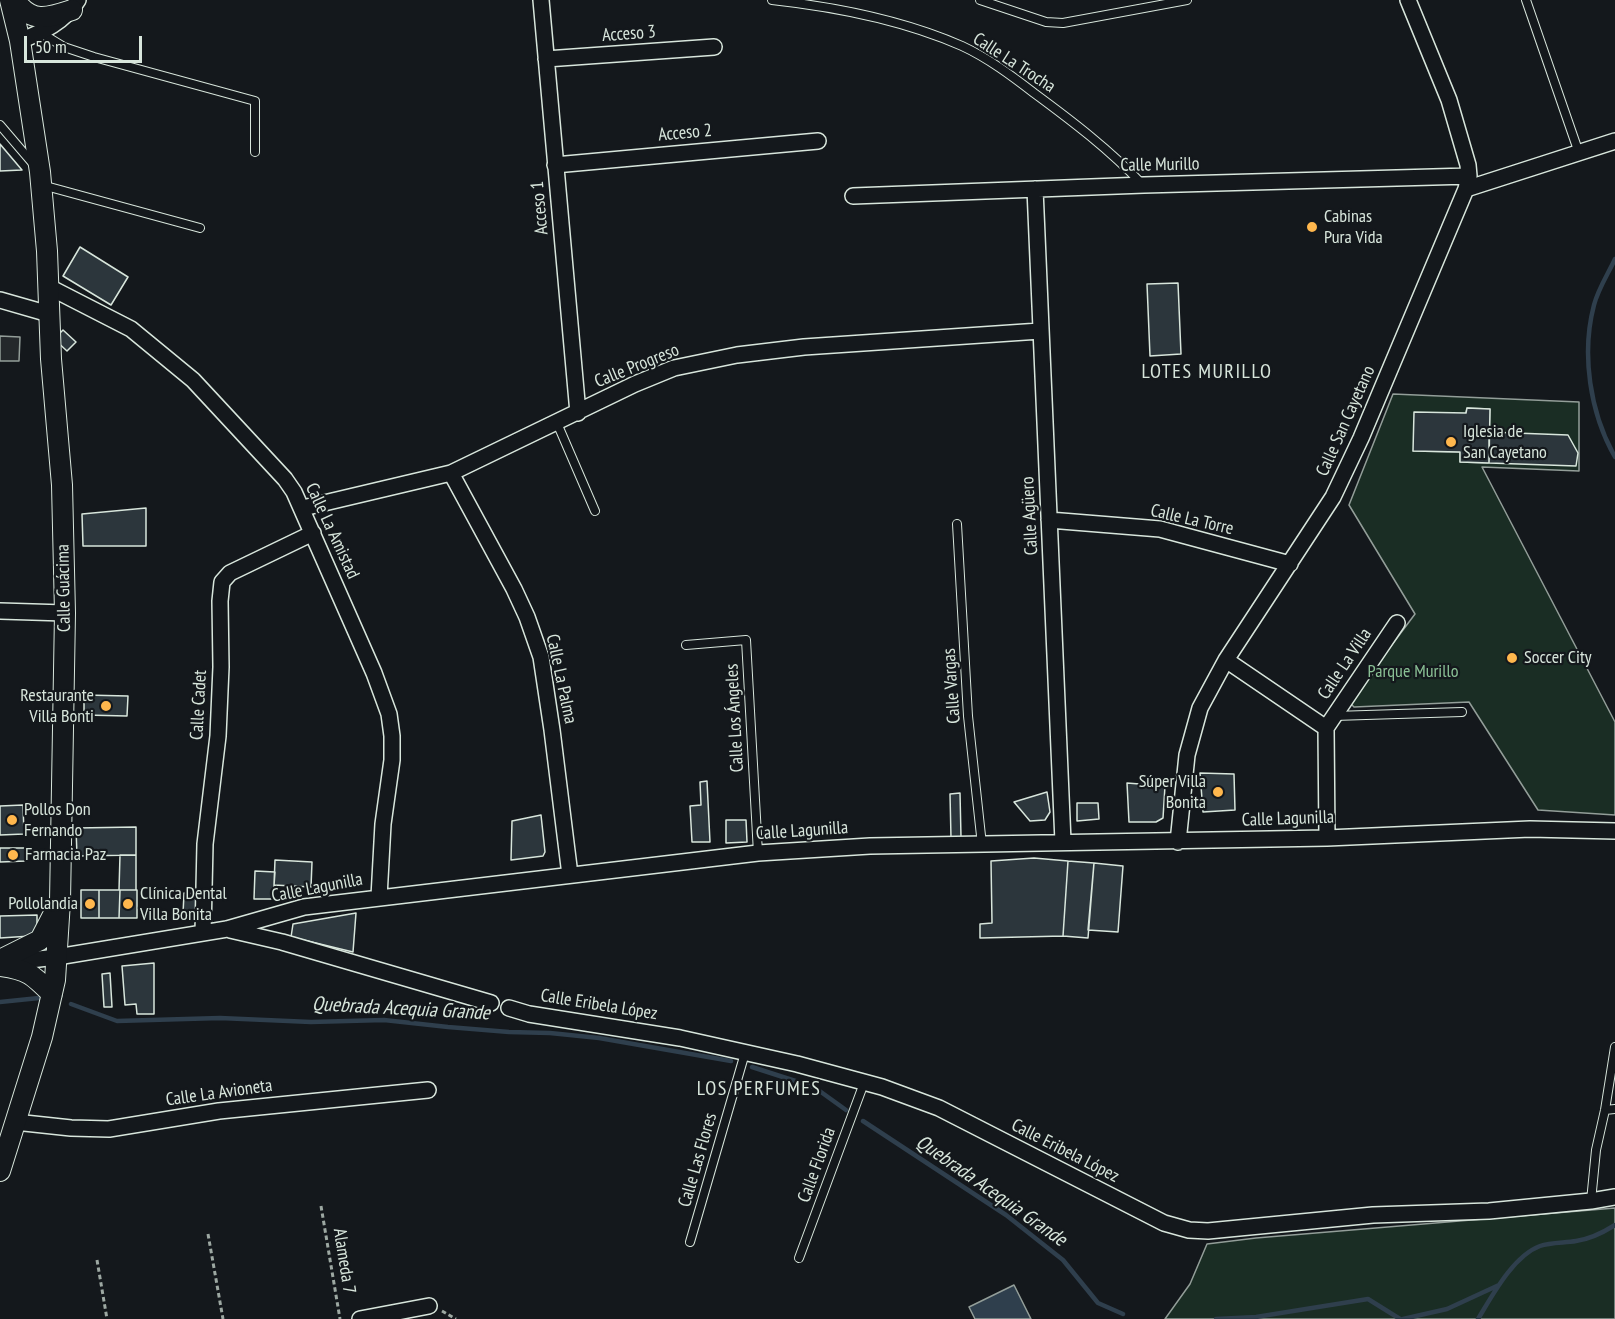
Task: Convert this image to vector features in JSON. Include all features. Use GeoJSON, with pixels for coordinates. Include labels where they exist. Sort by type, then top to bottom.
{"type":"FeatureCollection","features":[{"type":"Feature","properties":{"kind":"main road","name":"Calle Guácima"},"geometry":{"type":"LineString","coordinates":[[0,1171],[8,1129],[33,1068],[50,1002],[57,957],[60,900],[64,612],[62,485],[40,178],[20,41],[10,0]]}},
{"type":"Feature","properties":{"kind":"main road"},"geometry":{"type":"LineString","coordinates":[[15,0],[25,12],[34,17],[44,18],[75,5]]}},
{"type":"Feature","properties":{"kind":"main road"},"geometry":{"type":"LineString","coordinates":[[0,963],[40,940],[60,900]]}},
{"type":"Feature","properties":{"kind":"main road"},"geometry":{"type":"LineString","coordinates":[[0,963],[33,975],[50,1002]]}},
{"type":"Feature","properties":{"kind":"street","name":"Acceso 1"},"geometry":{"type":"LineString","coordinates":[[541,0],[578,413]]}},
{"type":"Feature","properties":{"kind":"street"},"geometry":{"type":"LineString","coordinates":[[1408,0],[1449,100],[1468,165],[1468,182]]}},
{"type":"Feature","properties":{"kind":"street"},"geometry":{"type":"LineString","coordinates":[[20,41],[41,33],[75,5]]}},
{"type":"Feature","properties":{"kind":"street","name":"Acceso 3"},"geometry":{"type":"LineString","coordinates":[[546,59],[714,47]]}},
{"type":"Feature","properties":{"kind":"street","name":"Acceso 2"},"geometry":{"type":"LineString","coordinates":[[555,165],[818,141]]}},
{"type":"Feature","properties":{"kind":"street","name":"Calle Murillo"},"geometry":{"type":"LineString","coordinates":[[853,196],[1144,185],[1468,182],[1579,153],[1615,141]]}},
{"type":"Feature","properties":{"kind":"street","name":"Calle San Cayetano"},"geometry":{"type":"LineString","coordinates":[[1178,842],[1187,755],[1200,708],[1226,660],[1333,497],[1361,438],[1468,182]]}},
{"type":"Feature","properties":{"kind":"street","name":"Calle Agüero"},"geometry":{"type":"LineString","coordinates":[[1035,189],[1063,842]]}},
{"type":"Feature","properties":{"kind":"street","name":"Calle La Amistad"},"geometry":{"type":"LineString","coordinates":[[49,287],[132,329],[193,380],[285,479],[303,508],[374,673],[389,714],[392,759],[383,824],[379,897]]}},
{"type":"Feature","properties":{"kind":"street"},"geometry":{"type":"LineString","coordinates":[[0,300],[49,314]]}},
{"type":"Feature","properties":{"kind":"street","name":"Calle Progreso"},"geometry":{"type":"LineString","coordinates":[[303,508],[451,473],[635,384],[674,368],[737,355],[804,346],[1040,332]]}},
{"type":"Feature","properties":{"kind":"street","name":"Calle La Palma"},"geometry":{"type":"LineString","coordinates":[[451,473],[514,589],[541,657],[570,875]]}},
{"type":"Feature","properties":{"kind":"street","name":"Calle La Torre"},"geometry":{"type":"LineString","coordinates":[[1049,520],[1161,530],[1290,564]]}},
{"type":"Feature","properties":{"kind":"street","name":"Calle Cadet"},"geometry":{"type":"LineString","coordinates":[[203,933],[205,844],[218,736],[222,582],[230,573],[313,533]]}},
{"type":"Feature","properties":{"kind":"street"},"geometry":{"type":"LineString","coordinates":[[0,611],[64,612]]}},
{"type":"Feature","properties":{"kind":"street","name":"Calle La Villa"},"geometry":{"type":"LineString","coordinates":[[1327,838],[1330,722],[1397,623]]}},
{"type":"Feature","properties":{"kind":"street","name":"Calle La Villa"},"geometry":{"type":"LineString","coordinates":[[1226,660],[1330,722]]}},
{"type":"Feature","properties":{"kind":"street","name":"Calle Lagunilla"},"geometry":{"type":"LineString","coordinates":[[0,963],[57,957],[227,929],[304,907],[758,853],[870,846],[1178,842],[1530,829],[1615,831]]}},
{"type":"Feature","properties":{"kind":"street"},"geometry":{"type":"LineString","coordinates":[[227,929],[282,942],[491,1004]]}},
{"type":"Feature","properties":{"kind":"street","name":"Calle Eribela López"},"geometry":{"type":"LineString","coordinates":[[510,1008],[529,1014],[680,1038],[797,1064],[882,1087],[939,1108],[1164,1223],[1189,1230],[1208,1232],[1373,1215],[1489,1211],[1591,1202],[1615,1197]]}},
{"type":"Feature","properties":{"kind":"street","name":"Calle La Avioneta"},"geometry":{"type":"LineString","coordinates":[[8,1129],[109,1129],[219,1111],[428,1090]]}},
{"type":"Feature","properties":{"kind":"street"},"geometry":{"type":"LineString","coordinates":[[360,1319],[429,1306]]}},
{"type":"Feature","properties":{"kind":"lane","name":"Calle La Trocha"},"geometry":{"type":"LineString","coordinates":[[772,0],[818,6],[898,23],[965,47],[1018,81],[1067,117],[1122,163],[1144,185]]}},
{"type":"Feature","properties":{"kind":"lane"},"geometry":{"type":"LineString","coordinates":[[980,0],[1046,22],[1063,23],[1187,0]]}},
{"type":"Feature","properties":{"kind":"lane"},"geometry":{"type":"LineString","coordinates":[[1526,0],[1579,153]]}},
{"type":"Feature","properties":{"kind":"lane"},"geometry":{"type":"LineString","coordinates":[[41,33],[64,46],[94,57],[255,101],[255,152]]}},
{"type":"Feature","properties":{"kind":"lane"},"geometry":{"type":"LineString","coordinates":[[0,125],[40,178],[200,228]]}},
{"type":"Feature","properties":{"kind":"lane"},"geometry":{"type":"LineString","coordinates":[[557,423],[595,511]]}},
{"type":"Feature","properties":{"kind":"lane","name":"Calle Vargas"},"geometry":{"type":"LineString","coordinates":[[957,524],[968,716],[981,845]]}},
{"type":"Feature","properties":{"kind":"lane","name":"Calle Los Ángeles"},"geometry":{"type":"LineString","coordinates":[[686,645],[746,640],[758,853]]}},
{"type":"Feature","properties":{"kind":"lane"},"geometry":{"type":"LineString","coordinates":[[1330,722],[1462,711]]}},
{"type":"Feature","properties":{"kind":"lane"},"geometry":{"type":"LineString","coordinates":[[1591,1202],[1596,1150],[1615,1047]]}},
{"type":"Feature","properties":{"kind":"lane","name":"Calle Las Flores"},"geometry":{"type":"LineString","coordinates":[[690,1242],[745,1053]]}},
{"type":"Feature","properties":{"kind":"lane","name":"Calle Florida"},"geometry":{"type":"LineString","coordinates":[[799,1258],[864,1083]]}},
{"type":"Feature","properties":{"kind":"lane"},"geometry":{"type":"LineString","coordinates":[[1605,1110],[1615,1109]]}},
{"type":"Feature","properties":{"kind":"path","name":"Alameda 7"},"geometry":{"type":"LineString","coordinates":[[321,1206],[340,1319]]}},
{"type":"Feature","properties":{"kind":"path"},"geometry":{"type":"LineString","coordinates":[[208,1234],[223,1319]]}},
{"type":"Feature","properties":{"kind":"path"},"geometry":{"type":"LineString","coordinates":[[97,1260],[107,1319]]}},
{"type":"Feature","properties":{"kind":"green space","name":"Soccer City"},"geometry":{"type":"Polygon","coordinates":[[[1393,394],[1579,402],[1579,471],[1482,467],[1615,722],[1615,815],[1538,810],[1469,702],[1354,707],[1349,702],[1415,614],[1349,505],[1393,394]],[[1467,408],[1466,413],[1413,451],[1460,452],[1460,462],[1488,463],[1490,409],[1467,408]]]}},
{"type":"Feature","properties":{"kind":"green space"},"geometry":{"type":"Polygon","coordinates":[[[1615,1208],[1615,1319],[1165,1319],[1190,1284],[1207,1244],[1615,1208]]]}},
{"type":"Feature","properties":{"kind":"shaded area"},"geometry":{"type":"Polygon","coordinates":[[[0,336],[20,337],[19,361],[0,361],[0,336]]]}},
{"type":"Feature","properties":{"kind":"water"},"geometry":{"type":"Polygon","coordinates":[[[1014,1285],[1031,1319],[975,1319],[969,1307],[1014,1285]]]}},
{"type":"Feature","properties":{"kind":"building"},"geometry":{"type":"Polygon","coordinates":[[[0,144],[22,170],[0,171],[0,144]]]}},
{"type":"Feature","properties":{"kind":"building"},"geometry":{"type":"Polygon","coordinates":[[[80,247],[128,277],[111,305],[63,276],[80,247]]]}},
{"type":"Feature","properties":{"kind":"building"},"geometry":{"type":"Polygon","coordinates":[[[1178,283],[1181,354],[1150,356],[1147,284],[1178,283]]]}},
{"type":"Feature","properties":{"kind":"building"},"geometry":{"type":"Polygon","coordinates":[[[63,330],[76,342],[67,351],[54,339],[63,330]]]}},
{"type":"Feature","properties":{"kind":"building","name":"Iglesia de San Cayetano"},"geometry":{"type":"Polygon","coordinates":[[[1467,408],[1490,409],[1489,463],[1460,462],[1460,452],[1413,451],[1414,412],[1466,413],[1467,408]]]}},
{"type":"Feature","properties":{"kind":"building"},"geometry":{"type":"Polygon","coordinates":[[[1489,432],[1568,435],[1578,453],[1576,466],[1489,463],[1489,432]]]}},
{"type":"Feature","properties":{"kind":"building"},"geometry":{"type":"Polygon","coordinates":[[[146,508],[146,546],[83,546],[82,514],[146,508]]]}},
{"type":"Feature","properties":{"kind":"building","name":"Restaurante Villa Bonti"},"geometry":{"type":"Polygon","coordinates":[[[84,695],[128,696],[127,716],[84,715],[84,695]]]}},
{"type":"Feature","properties":{"kind":"building","name":"Súper Villa Bonita"},"geometry":{"type":"Polygon","coordinates":[[[1200,773],[1234,774],[1235,810],[1203,812],[1200,773]]]}},
{"type":"Feature","properties":{"kind":"building"},"geometry":{"type":"Polygon","coordinates":[[[707,781],[710,842],[692,842],[690,806],[701,805],[700,782],[707,781]]]}},
{"type":"Feature","properties":{"kind":"building"},"geometry":{"type":"Polygon","coordinates":[[[1127,783],[1165,786],[1163,818],[1156,822],[1129,822],[1127,783]]]}},
{"type":"Feature","properties":{"kind":"building"},"geometry":{"type":"Polygon","coordinates":[[[1047,792],[1050,812],[1045,820],[1030,821],[1014,802],[1047,792]]]}},
{"type":"Feature","properties":{"kind":"building"},"geometry":{"type":"Polygon","coordinates":[[[960,793],[961,837],[951,838],[950,794],[960,793]]]}},
{"type":"Feature","properties":{"kind":"building"},"geometry":{"type":"Polygon","coordinates":[[[1077,803],[1098,803],[1099,819],[1077,821],[1077,803]]]}},
{"type":"Feature","properties":{"kind":"building","name":"Pollos Don Fernando"},"geometry":{"type":"Polygon","coordinates":[[[23,805],[24,834],[0,835],[0,806],[23,805]]]}},
{"type":"Feature","properties":{"kind":"building"},"geometry":{"type":"Polygon","coordinates":[[[541,815],[545,852],[543,856],[511,860],[512,821],[541,815]]]}},
{"type":"Feature","properties":{"kind":"building"},"geometry":{"type":"Polygon","coordinates":[[[726,820],[746,820],[747,842],[726,843],[726,820]]]}},
{"type":"Feature","properties":{"kind":"building"},"geometry":{"type":"Polygon","coordinates":[[[136,827],[136,855],[77,856],[76,828],[136,827]]]}},
{"type":"Feature","properties":{"kind":"building","name":"Farmacia Paz"},"geometry":{"type":"Polygon","coordinates":[[[0,848],[26,848],[26,861],[0,862],[0,848]]]}},
{"type":"Feature","properties":{"kind":"building"},"geometry":{"type":"Polygon","coordinates":[[[120,855],[136,855],[136,890],[119,890],[120,855]]]}},
{"type":"Feature","properties":{"kind":"building"},"geometry":{"type":"Polygon","coordinates":[[[1034,858],[1068,861],[1063,936],[980,938],[980,924],[992,923],[991,861],[1034,858]]]}},
{"type":"Feature","properties":{"kind":"building"},"geometry":{"type":"Polygon","coordinates":[[[275,860],[312,862],[311,887],[274,885],[275,860]]]}},
{"type":"Feature","properties":{"kind":"building"},"geometry":{"type":"Polygon","coordinates":[[[1068,861],[1094,863],[1088,938],[1063,936],[1068,861]]]}},
{"type":"Feature","properties":{"kind":"building"},"geometry":{"type":"Polygon","coordinates":[[[1094,863],[1123,866],[1118,932],[1088,930],[1094,863]]]}},
{"type":"Feature","properties":{"kind":"building"},"geometry":{"type":"Polygon","coordinates":[[[255,871],[275,872],[273,899],[254,899],[255,871]]]}},
{"type":"Feature","properties":{"kind":"building","name":"Pollolandia"},"geometry":{"type":"Polygon","coordinates":[[[81,890],[99,890],[99,918],[81,918],[81,890]]]}},
{"type":"Feature","properties":{"kind":"building"},"geometry":{"type":"Polygon","coordinates":[[[99,890],[120,890],[119,918],[99,918],[99,890]]]}},
{"type":"Feature","properties":{"kind":"building","name":"Clínica Dental Villa Bonita"},"geometry":{"type":"Polygon","coordinates":[[[120,890],[137,890],[137,918],[119,918],[120,890]]]}},
{"type":"Feature","properties":{"kind":"building"},"geometry":{"type":"Polygon","coordinates":[[[184,893],[199,894],[198,915],[183,914],[184,893]]]}},
{"type":"Feature","properties":{"kind":"building"},"geometry":{"type":"Polygon","coordinates":[[[356,913],[353,952],[291,937],[293,924],[356,913]]]}},
{"type":"Feature","properties":{"kind":"building"},"geometry":{"type":"Polygon","coordinates":[[[37,915],[37,930],[31,936],[0,938],[0,916],[37,915]]]}},
{"type":"Feature","properties":{"kind":"building"},"geometry":{"type":"Polygon","coordinates":[[[154,963],[154,1014],[137,1014],[136,1004],[125,1005],[122,966],[154,963]]]}},
{"type":"Feature","properties":{"kind":"building"},"geometry":{"type":"Polygon","coordinates":[[[110,973],[112,1007],[104,1007],[102,974],[110,973]]]}},
{"type":"Feature","properties":{"kind":"waterway"},"geometry":{"type":"LineString","coordinates":[[1615,259],[1596,299],[1588,343],[1590,383],[1594,402],[1599,422],[1615,457]]}},
{"type":"Feature","properties":{"kind":"waterway","name":"Quebrada Acequia Grande"},"geometry":{"type":"LineString","coordinates":[[0,1002],[39,998]]}},
{"type":"Feature","properties":{"kind":"waterway","name":"Quebrada Acequia Grande"},"geometry":{"type":"LineString","coordinates":[[71,1004],[117,1021],[220,1018],[311,1022],[384,1020],[599,1038],[731,1061]]}},
{"type":"Feature","properties":{"kind":"waterway","name":"Quebrada Acequia Grande"},"geometry":{"type":"LineString","coordinates":[[752,1067],[814,1087],[846,1110]]}},
{"type":"Feature","properties":{"kind":"waterway","name":"Quebrada Acequia Grande"},"geometry":{"type":"LineString","coordinates":[[863,1121],[1006,1215],[1063,1260],[1098,1303],[1123,1314]]}},
{"type":"Feature","properties":{"kind":"waterway"},"geometry":{"type":"LineString","coordinates":[[1478,1319],[1512,1267],[1530,1251],[1553,1243],[1586,1239],[1615,1225]]}},
{"type":"Feature","properties":{"kind":"waterway","name":"Quebrada Acequia Grande"},"geometry":{"type":"LineString","coordinates":[[1403,1319],[1447,1309],[1499,1285]]}},
{"type":"Feature","properties":{"kind":"waterway","name":"Quebrada Acequia Grande"},"geometry":{"type":"LineString","coordinates":[[1216,1319],[1256,1317],[1368,1299],[1400,1319]]}},
{"type":"Feature","properties":{"kind":"place","name":"Cabinas Pura Vida"},"geometry":{"type":"Point","coordinates":[1312,227]}},
{"type":"Feature","properties":{"kind":"place","name":"Iglesia de San Cayetano"},"geometry":{"type":"Point","coordinates":[1451,442]}},
{"type":"Feature","properties":{"kind":"place","name":"Soccer City"},"geometry":{"type":"Point","coordinates":[1512,658]}},
{"type":"Feature","properties":{"kind":"place","name":"Restaurante Villa Bonti"},"geometry":{"type":"Point","coordinates":[106,706]}},
{"type":"Feature","properties":{"kind":"place","name":"Súper Villa Bonita"},"geometry":{"type":"Point","coordinates":[1218,792]}},
{"type":"Feature","properties":{"kind":"place","name":"Pollos Don Fernando"},"geometry":{"type":"Point","coordinates":[12,820]}},
{"type":"Feature","properties":{"kind":"place","name":"Farmacia Paz"},"geometry":{"type":"Point","coordinates":[13,855]}},
{"type":"Feature","properties":{"kind":"place","name":"Pollolandia"},"geometry":{"type":"Point","coordinates":[90,904]}},
{"type":"Feature","properties":{"kind":"place","name":"Clínica Dental Villa Bonita"},"geometry":{"type":"Point","coordinates":[128,904]}},
{"type":"Feature","properties":{"kind":"district","name":"LOTES MURILLO"},"geometry":{"type":"Point","coordinates":[1207,372]}},
{"type":"Feature","properties":{"kind":"district","name":"LOS PERFUMES"},"geometry":{"type":"Point","coordinates":[759,1089]}},
{"type":"Feature","properties":{"kind":"park label","name":"Parque Murillo"},"geometry":{"type":"Point","coordinates":[1413,672]}}]}
